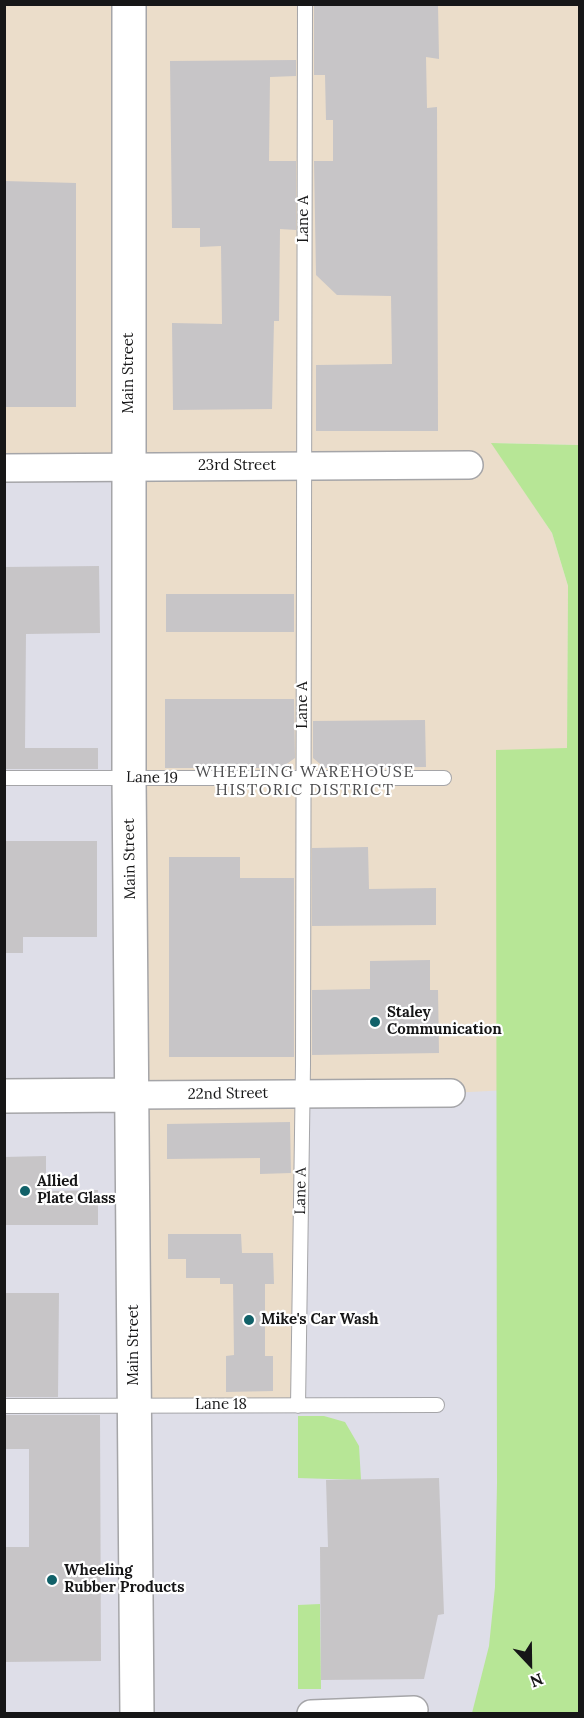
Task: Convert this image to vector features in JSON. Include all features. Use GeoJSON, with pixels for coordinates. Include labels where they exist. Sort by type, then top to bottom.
{"type":"FeatureCollection","features":[{"type":"Feature","properties":{"kind":"street","name":"Main Street"},"geometry":{"type":"LineString","coordinates":[[129,4],[129,778],[137,1713]]}},
{"type":"Feature","properties":{"kind":"street","name":"23rd Street"},"geometry":{"type":"LineString","coordinates":[[4,468],[469,465]]}},
{"type":"Feature","properties":{"kind":"street","name":"22nd Street"},"geometry":{"type":"LineString","coordinates":[[4,1096],[451,1093]]}},
{"type":"Feature","properties":{"kind":"street"},"geometry":{"type":"LineString","coordinates":[[310,1713],[414,1710]]}},
{"type":"Feature","properties":{"kind":"lane","name":"Lane A"},"geometry":{"type":"LineString","coordinates":[[298,1406],[303,1094],[305,4]]}},
{"type":"Feature","properties":{"kind":"lane","name":"Lane 19"},"geometry":{"type":"LineString","coordinates":[[4,778],[303,780],[444,778]]}},
{"type":"Feature","properties":{"kind":"lane","name":"Lane 18"},"geometry":{"type":"LineString","coordinates":[[4,1406],[437,1405]]}},
{"type":"Feature","properties":{"kind":"shaded area"},"geometry":{"type":"Polygon","coordinates":[[[4,5],[579,5],[579,445],[492,443],[552,533],[568,586],[566,1087],[451,1093],[303,1094],[298,1406],[134,1405],[129,467],[5,468],[4,5]]]}},
{"type":"Feature","properties":{"kind":"shaded area"},"geometry":{"type":"Polygon","coordinates":[[[129,467],[303,1094],[566,1087],[565,1713],[5,1713],[4,468],[129,467]]]}},
{"type":"Feature","properties":{"kind":"green space"},"geometry":{"type":"Polygon","coordinates":[[[491,443],[579,445],[579,1713],[472,1713],[489,1646],[495,1587],[497,1483],[496,750],[567,748],[568,586],[552,533],[491,443]]]}},
{"type":"Feature","properties":{"kind":"green space"},"geometry":{"type":"Polygon","coordinates":[[[298,1416],[324,1416],[345,1422],[359,1446],[361,1480],[298,1478],[298,1416]]]}},
{"type":"Feature","properties":{"kind":"green space"},"geometry":{"type":"Polygon","coordinates":[[[320,1604],[321,1689],[298,1689],[298,1605],[320,1604]]]}},
{"type":"Feature","properties":{"kind":"building"},"geometry":{"type":"Polygon","coordinates":[[[314,4],[438,4],[439,59],[426,57],[427,108],[437,107],[438,431],[316,431],[316,365],[392,364],[391,296],[337,295],[316,275],[314,161],[333,161],[333,120],[326,120],[325,75],[314,75],[314,4]]]}},
{"type":"Feature","properties":{"kind":"building"},"geometry":{"type":"Polygon","coordinates":[[[296,60],[296,76],[270,77],[269,161],[296,161],[296,230],[280,229],[279,321],[274,321],[272,409],[173,410],[172,323],[222,324],[221,246],[200,247],[200,228],[172,228],[170,61],[296,60]]]}},
{"type":"Feature","properties":{"kind":"building"},"geometry":{"type":"Polygon","coordinates":[[[4,181],[76,183],[76,407],[4,407],[4,181]]]}},
{"type":"Feature","properties":{"kind":"building"},"geometry":{"type":"Polygon","coordinates":[[[99,566],[100,633],[26,634],[25,748],[98,748],[98,769],[4,769],[4,567],[99,566]]]}},
{"type":"Feature","properties":{"kind":"building"},"geometry":{"type":"Polygon","coordinates":[[[166,594],[294,594],[294,632],[166,632],[166,594]]]}},
{"type":"Feature","properties":{"kind":"building"},"geometry":{"type":"Polygon","coordinates":[[[165,699],[294,699],[295,758],[281,768],[165,768],[165,699]]]}},
{"type":"Feature","properties":{"kind":"building"},"geometry":{"type":"Polygon","coordinates":[[[425,720],[426,767],[325,768],[313,758],[313,721],[425,720]]]}},
{"type":"Feature","properties":{"kind":"building"},"geometry":{"type":"Polygon","coordinates":[[[4,841],[97,841],[97,937],[23,937],[23,953],[4,953],[4,841]]]}},
{"type":"Feature","properties":{"kind":"building"},"geometry":{"type":"Polygon","coordinates":[[[368,847],[369,889],[436,888],[436,925],[312,926],[312,848],[368,847]]]}},
{"type":"Feature","properties":{"kind":"building"},"geometry":{"type":"Polygon","coordinates":[[[169,857],[240,857],[240,878],[294,878],[294,1057],[169,1057],[169,857]]]}},
{"type":"Feature","properties":{"kind":"building","name":"Staley Communication"},"geometry":{"type":"Polygon","coordinates":[[[430,960],[430,990],[438,990],[439,1053],[312,1055],[312,990],[370,989],[370,961],[430,960]]]}},
{"type":"Feature","properties":{"kind":"building"},"geometry":{"type":"Polygon","coordinates":[[[290,1122],[291,1173],[260,1174],[260,1158],[167,1159],[167,1124],[290,1122]]]}},
{"type":"Feature","properties":{"kind":"building","name":"Allied Plate Glass"},"geometry":{"type":"Polygon","coordinates":[[[46,1156],[46,1191],[98,1190],[98,1225],[4,1225],[4,1157],[46,1156]]]}},
{"type":"Feature","properties":{"kind":"building"},"geometry":{"type":"Polygon","coordinates":[[[168,1234],[241,1234],[242,1253],[273,1253],[274,1284],[265,1284],[265,1356],[273,1356],[273,1391],[226,1392],[226,1356],[234,1355],[233,1284],[220,1284],[220,1278],[186,1278],[186,1259],[168,1259],[168,1234]]]}},
{"type":"Feature","properties":{"kind":"building"},"geometry":{"type":"Polygon","coordinates":[[[4,1293],[59,1293],[58,1397],[4,1397],[4,1293]]]}},
{"type":"Feature","properties":{"kind":"building"},"geometry":{"type":"Polygon","coordinates":[[[4,1415],[100,1415],[101,1661],[4,1662],[4,1547],[29,1547],[29,1449],[4,1449],[4,1415]]]}},
{"type":"Feature","properties":{"kind":"building"},"geometry":{"type":"Polygon","coordinates":[[[439,1478],[444,1614],[438,1615],[424,1679],[321,1680],[320,1547],[328,1547],[326,1480],[439,1478]]]}},
{"type":"Feature","properties":{"kind":"place","name":"Staley Communication"},"geometry":{"type":"Point","coordinates":[375,1022]}},
{"type":"Feature","properties":{"kind":"place","name":"Allied Plate Glass"},"geometry":{"type":"Point","coordinates":[25,1191]}},
{"type":"Feature","properties":{"kind":"place","name":"Mike's Car Wash"},"geometry":{"type":"Point","coordinates":[249,1320]}},
{"type":"Feature","properties":{"kind":"place","name":"Wheeling Rubber Products"},"geometry":{"type":"Point","coordinates":[52,1580]}},
{"type":"Feature","properties":{"kind":"district","name":"WHEELING WAREHOUSE HISTORIC DISTRICT"},"geometry":{"type":"Point","coordinates":[305,781]}}]}
